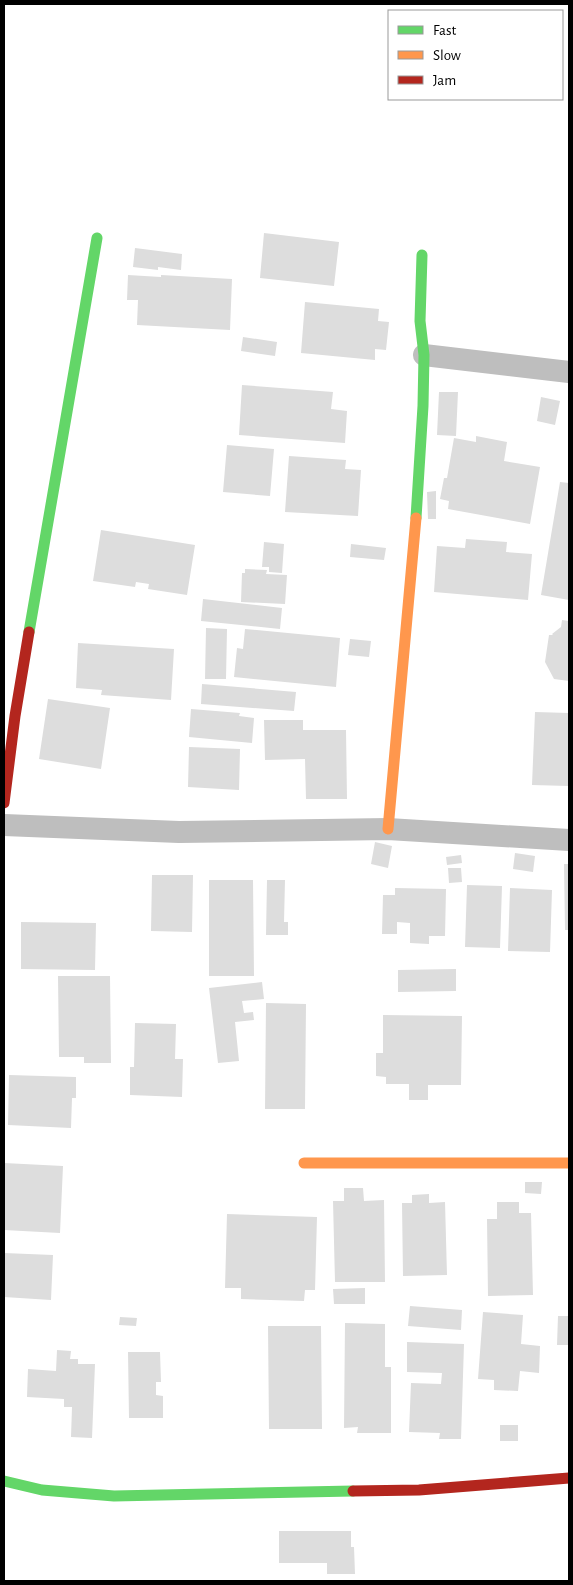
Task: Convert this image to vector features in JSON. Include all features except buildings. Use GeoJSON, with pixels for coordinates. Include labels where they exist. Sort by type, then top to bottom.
{"type":"FeatureCollection","features":[{"type":"Feature","properties":{"kind":"street"},"geometry":{"type":"LineString","coordinates":[[4,803],[15,716],[97,238]]}},
{"type":"Feature","properties":{"kind":"street"},"geometry":{"type":"LineString","coordinates":[[388,829],[414,542],[423,406],[424,355],[420,321],[422,256]]}},
{"type":"Feature","properties":{"kind":"street"},"geometry":{"type":"LineString","coordinates":[[424,355],[569,372]]}},
{"type":"Feature","properties":{"kind":"street"},"geometry":{"type":"LineString","coordinates":[[4,825],[179,832],[388,829],[569,840]]}},
{"type":"Feature","properties":{"kind":"street"},"geometry":{"type":"LineString","coordinates":[[304,1163],[569,1163]]}},
{"type":"Feature","properties":{"kind":"street"},"geometry":{"type":"LineString","coordinates":[[4,1481],[42,1490],[114,1496],[419,1490],[569,1478]]}},
{"type":"Feature","properties":{"kind":"traffic: fast"},"geometry":{"type":"LineString","coordinates":[[29,632],[97,238]]}},
{"type":"Feature","properties":{"kind":"traffic: fast"},"geometry":{"type":"LineString","coordinates":[[416,518],[423,406],[424,355],[420,321],[422,255]]}},
{"type":"Feature","properties":{"kind":"traffic: fast"},"geometry":{"type":"LineString","coordinates":[[4,1481],[42,1490],[114,1496],[353,1491]]}},
{"type":"Feature","properties":{"kind":"traffic: slow"},"geometry":{"type":"LineString","coordinates":[[388,829],[416,518]]}},
{"type":"Feature","properties":{"kind":"traffic: slow"},"geometry":{"type":"LineString","coordinates":[[304,1163],[569,1163]]}},
{"type":"Feature","properties":{"kind":"traffic: jam"},"geometry":{"type":"LineString","coordinates":[[4,803],[15,716],[29,632]]}},
{"type":"Feature","properties":{"kind":"traffic: jam"},"geometry":{"type":"LineString","coordinates":[[353,1491],[419,1490],[569,1478]]}}]}
